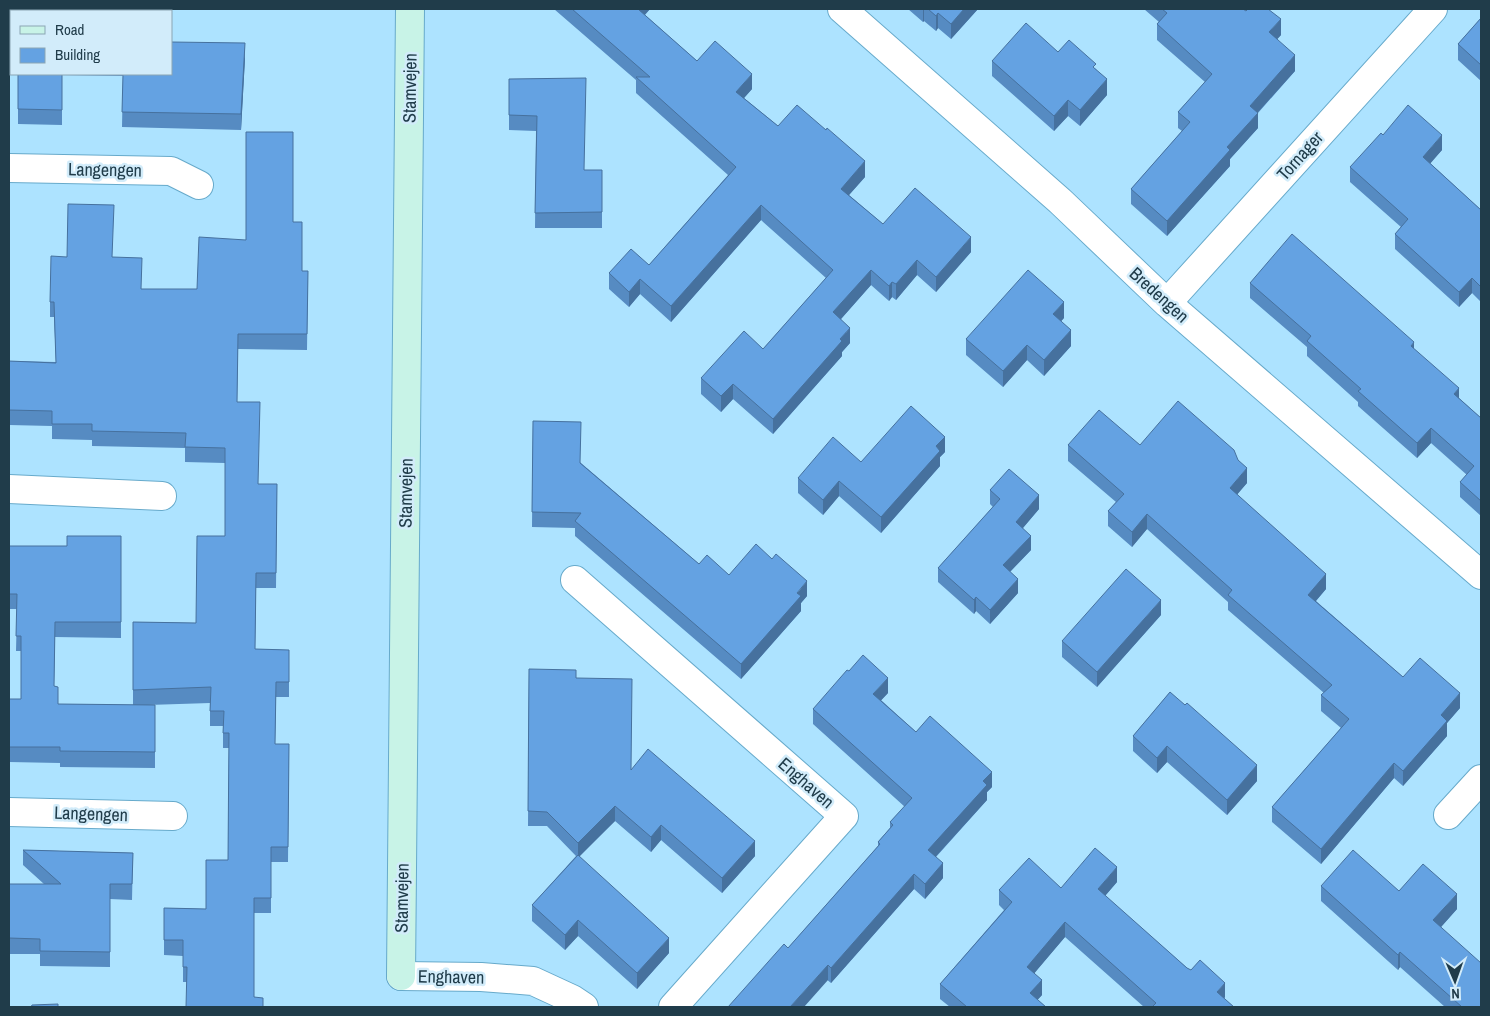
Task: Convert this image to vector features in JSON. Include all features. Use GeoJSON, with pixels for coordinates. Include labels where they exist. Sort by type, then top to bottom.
{"type":"FeatureCollection","features":[{"type":"Feature","properties":{"kind":"street","name":"Stamvejen"},"geometry":{"type":"LineString","coordinates":[[401,976],[410,9]]}},
{"type":"Feature","properties":{"kind":"street","name":"Bredengen"},"geometry":{"type":"LineString","coordinates":[[842,9],[1060,201],[1167,303],[1481,576]]}},
{"type":"Feature","properties":{"kind":"street","name":"Tornager"},"geometry":{"type":"LineString","coordinates":[[1167,303],[1433,9]]}},
{"type":"Feature","properties":{"kind":"street","name":"Langengen"},"geometry":{"type":"LineString","coordinates":[[9,168],[170,172],[199,185]]}},
{"type":"Feature","properties":{"kind":"street"},"geometry":{"type":"LineString","coordinates":[[9,489],[162,496]]}},
{"type":"Feature","properties":{"kind":"street","name":"Enghaven"},"geometry":{"type":"LineString","coordinates":[[575,580],[844,816],[673,1007]]}},
{"type":"Feature","properties":{"kind":"street"},"geometry":{"type":"LineString","coordinates":[[1448,814],[1481,779]]}},
{"type":"Feature","properties":{"kind":"street","name":"Langengen"},"geometry":{"type":"LineString","coordinates":[[9,812],[173,816]]}},
{"type":"Feature","properties":{"kind":"street","name":"Enghaven"},"geometry":{"type":"LineString","coordinates":[[401,976],[480,977],[533,981],[572,999],[584,1007]]}},
{"type":"Feature","properties":{"kind":"building"},"geometry":{"type":"Polygon","coordinates":[[[9,9],[80,9],[10,10],[9,18],[9,9]]]}},
{"type":"Feature","properties":{"kind":"building"},"geometry":{"type":"Polygon","coordinates":[[[572,9],[638,9],[697,61],[715,41],[752,74],[736,92],[778,126],[797,105],[865,161],[841,189],[883,224],[915,188],[971,237],[936,277],[917,260],[896,284],[892,282],[889,286],[871,270],[833,312],[850,328],[840,339],[842,341],[773,419],[733,384],[721,396],[701,378],[744,331],[763,349],[833,270],[761,205],[671,306],[640,279],[629,292],[609,273],[631,249],[649,265],[736,167],[636,77],[650,77],[572,9]]]}},
{"type":"Feature","properties":{"kind":"building"},"geometry":{"type":"Polygon","coordinates":[[[928,9],[964,9],[951,24],[938,13],[936,16],[928,9]]]}},
{"type":"Feature","properties":{"kind":"building"},"geometry":{"type":"Polygon","coordinates":[[[1162,9],[1243,9],[1246,11],[1248,9],[1268,9],[1281,19],[1269,32],[1295,55],[1250,106],[1258,113],[1227,147],[1230,150],[1167,221],[1131,189],[1190,122],[1178,112],[1212,74],[1157,24],[1167,13],[1162,9]]]}},
{"type":"Feature","properties":{"kind":"building"},"geometry":{"type":"Polygon","coordinates":[[[1481,18],[1481,65],[1458,44],[1481,18]]]}},
{"type":"Feature","properties":{"kind":"building"},"geometry":{"type":"Polygon","coordinates":[[[1026,23],[1058,52],[1069,40],[1096,64],[1093,67],[1107,79],[1080,110],[1068,100],[1054,116],[992,61],[1026,23]]]}},
{"type":"Feature","properties":{"kind":"building"},"geometry":{"type":"Polygon","coordinates":[[[172,42],[245,43],[241,114],[122,112],[123,75],[172,75],[172,42]]]}},
{"type":"Feature","properties":{"kind":"building"},"geometry":{"type":"Polygon","coordinates":[[[18,75],[62,75],[62,110],[18,109],[18,75]]]}},
{"type":"Feature","properties":{"kind":"building"},"geometry":{"type":"Polygon","coordinates":[[[586,78],[584,170],[602,170],[602,212],[535,213],[537,116],[509,115],[509,79],[586,78]]]}},
{"type":"Feature","properties":{"kind":"building"},"geometry":{"type":"Polygon","coordinates":[[[1408,105],[1442,135],[1423,157],[1481,210],[1481,287],[1472,278],[1459,292],[1395,234],[1408,219],[1350,167],[1381,133],[1383,135],[1408,105]]]}},
{"type":"Feature","properties":{"kind":"building"},"geometry":{"type":"Polygon","coordinates":[[[246,132],[293,132],[293,222],[302,222],[302,271],[308,271],[307,334],[238,334],[237,402],[260,402],[258,484],[277,484],[276,573],[256,573],[255,649],[289,650],[289,682],[276,682],[275,744],[289,744],[288,847],[271,847],[271,898],[254,898],[254,997],[263,998],[263,1007],[186,1007],[187,967],[183,967],[183,940],[164,940],[164,908],[206,909],[206,860],[228,860],[229,733],[223,733],[224,711],[210,711],[211,687],[133,690],[133,622],[196,623],[197,536],[225,536],[225,448],[185,447],[186,433],[92,431],[92,424],[52,424],[52,411],[9,410],[9,361],[56,363],[54,302],[50,302],[51,256],[67,257],[68,204],[114,205],[112,257],[142,258],[141,289],[197,289],[199,237],[246,240],[246,132]]]}},
{"type":"Feature","properties":{"kind":"building"},"geometry":{"type":"Polygon","coordinates":[[[1292,234],[1414,342],[1411,346],[1459,388],[1454,394],[1481,418],[1481,501],[1460,482],[1474,466],[1431,428],[1417,443],[1358,391],[1361,389],[1307,341],[1311,336],[1250,283],[1292,234]]]}},
{"type":"Feature","properties":{"kind":"building"},"geometry":{"type":"Polygon","coordinates":[[[1028,270],[1064,302],[1053,314],[1071,330],[1044,360],[1027,345],[1003,371],[966,339],[1028,270]]]}},
{"type":"Feature","properties":{"kind":"building"},"geometry":{"type":"Polygon","coordinates":[[[1178,401],[1234,450],[1238,460],[1247,468],[1230,488],[1326,574],[1308,595],[1403,677],[1420,658],[1460,693],[1441,715],[1447,721],[1403,771],[1394,763],[1321,849],[1272,807],[1349,719],[1321,695],[1332,685],[1228,595],[1232,590],[1147,514],[1132,532],[1108,511],[1124,494],[1068,445],[1099,410],[1140,445],[1178,401]]]}},
{"type":"Feature","properties":{"kind":"building"},"geometry":{"type":"Polygon","coordinates":[[[911,406],[945,437],[936,446],[940,451],[881,517],[839,481],[823,500],[798,478],[833,437],[861,462],[911,406]]]}},
{"type":"Feature","properties":{"kind":"building"},"geometry":{"type":"Polygon","coordinates":[[[533,421],[581,422],[580,463],[699,564],[707,555],[729,575],[756,544],[772,559],[776,554],[807,581],[797,593],[801,596],[741,664],[575,521],[581,513],[532,512],[533,421]]]}},
{"type":"Feature","properties":{"kind":"building"},"geometry":{"type":"Polygon","coordinates":[[[1009,469],[1039,495],[1016,522],[1031,536],[1003,565],[1018,579],[990,610],[976,597],[974,600],[938,568],[1000,499],[990,490],[1009,469]]]}},
{"type":"Feature","properties":{"kind":"building"},"geometry":{"type":"Polygon","coordinates":[[[67,536],[121,536],[121,622],[55,622],[54,686],[58,687],[58,704],[155,705],[155,752],[60,751],[60,747],[9,747],[9,699],[21,699],[21,636],[16,636],[17,594],[9,594],[9,546],[67,546],[67,536]]]}},
{"type":"Feature","properties":{"kind":"building"},"geometry":{"type":"Polygon","coordinates":[[[1126,569],[1161,600],[1097,672],[1062,641],[1126,569]]]}},
{"type":"Feature","properties":{"kind":"building"},"geometry":{"type":"Polygon","coordinates":[[[863,655],[888,678],[873,694],[916,732],[930,716],[992,772],[983,781],[987,785],[928,850],[943,863],[925,884],[914,874],[831,968],[828,965],[790,1007],[728,1007],[784,944],[788,948],[880,844],[878,842],[893,825],[890,822],[912,798],[813,709],[847,670],[849,671],[863,655]]]}},
{"type":"Feature","properties":{"kind":"building"},"geometry":{"type":"Polygon","coordinates":[[[529,669],[576,670],[576,678],[632,679],[631,770],[648,749],[755,841],[722,878],[661,825],[651,837],[615,806],[578,843],[547,812],[528,811],[529,669]]]}},
{"type":"Feature","properties":{"kind":"building"},"geometry":{"type":"Polygon","coordinates":[[[1170,692],[1185,705],[1187,703],[1257,765],[1227,800],[1167,746],[1157,758],[1133,736],[1170,692]]]}},
{"type":"Feature","properties":{"kind":"building"},"geometry":{"type":"Polygon","coordinates":[[[1095,848],[1117,867],[1098,889],[1187,968],[1191,970],[1200,960],[1225,983],[1217,992],[1234,1007],[1152,1007],[1156,1003],[1065,922],[1027,967],[1042,980],[1030,993],[1046,1007],[967,1007],[940,984],[1012,902],[999,890],[1029,858],[1061,888],[1095,848]]]}},
{"type":"Feature","properties":{"kind":"building"},"geometry":{"type":"Polygon","coordinates":[[[23,850],[133,853],[132,884],[110,884],[110,952],[40,951],[40,939],[9,938],[9,884],[61,884],[23,850]]]}},
{"type":"Feature","properties":{"kind":"building"},"geometry":{"type":"Polygon","coordinates":[[[1353,850],[1399,891],[1423,864],[1457,894],[1433,920],[1481,963],[1481,1007],[1462,1007],[1400,952],[1398,955],[1321,886],[1353,850]]]}},
{"type":"Feature","properties":{"kind":"building"},"geometry":{"type":"Polygon","coordinates":[[[578,855],[669,938],[637,973],[578,920],[565,935],[532,905],[578,855]]]}},
{"type":"Feature","properties":{"kind":"building"},"geometry":{"type":"Polygon","coordinates":[[[58,1004],[58,1007],[31,1007],[32,1005],[58,1004]]]}}]}
